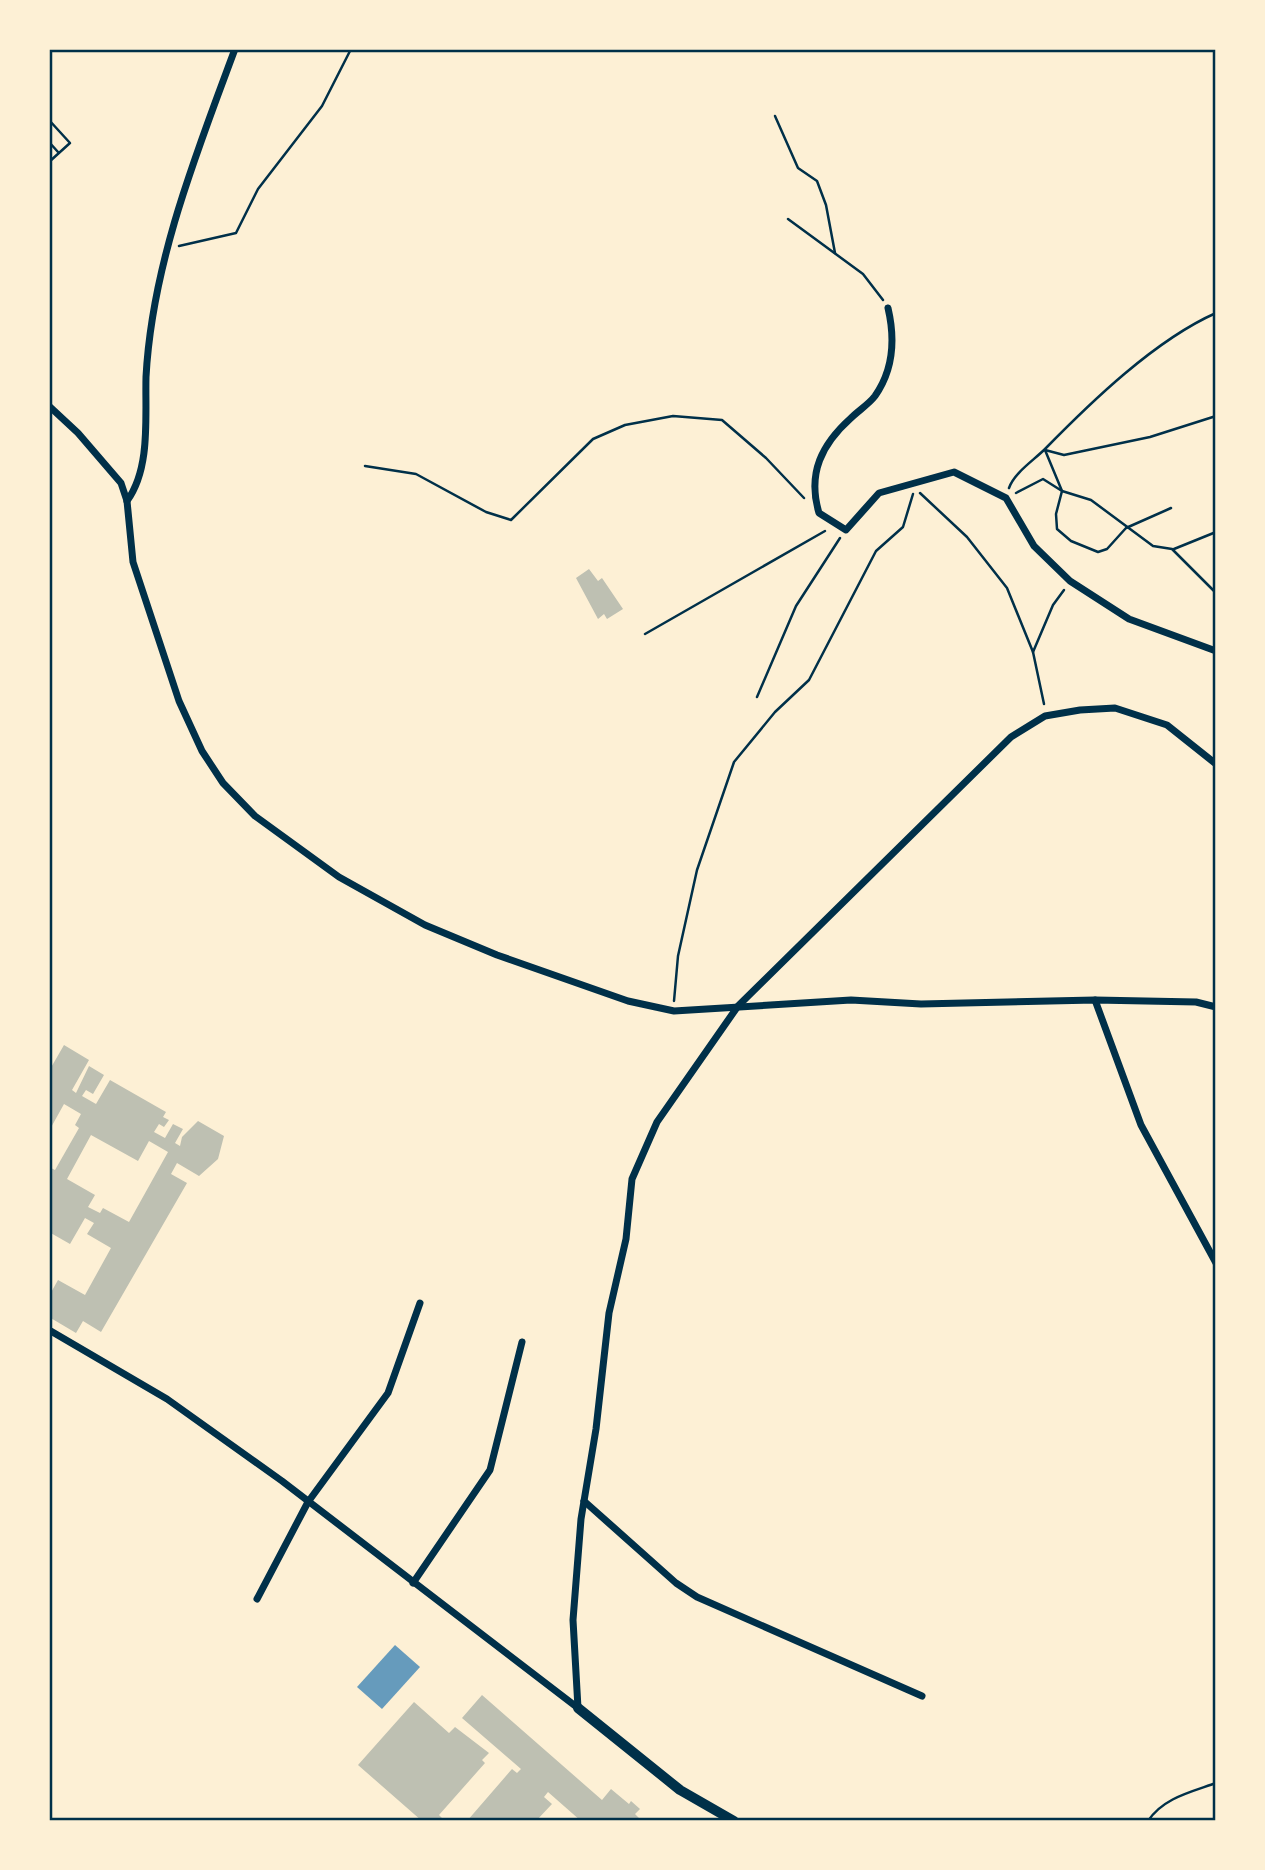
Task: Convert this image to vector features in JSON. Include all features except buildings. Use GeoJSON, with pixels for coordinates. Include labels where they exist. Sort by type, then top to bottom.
{"type":"FeatureCollection","features":[{"type":"Feature","properties":{"kind":"street"},"geometry":{"type":"LineString","coordinates":[[127,501],[136,489],[143,460],[147,357],[156,297],[176,218],[235,49]]}},
{"type":"Feature","properties":{"kind":"street"},"geometry":{"type":"LineString","coordinates":[[888,308],[894,331],[893,353],[875,396],[828,439],[817,467],[813,494],[819,513],[846,530],[879,493],[954,472],[1006,498],[1034,546],[1070,581],[1129,619],[1216,651]]}},
{"type":"Feature","properties":{"kind":"street"},"geometry":{"type":"LineString","coordinates":[[49,406],[78,433],[121,483],[127,501],[133,562],[179,701],[202,751],[223,783],[255,816],[339,877],[425,925],[497,956],[628,1002],[674,1011],[850,1000],[921,1004],[1096,1000],[1196,1002],[1216,1007]]}},
{"type":"Feature","properties":{"kind":"street"},"geometry":{"type":"LineString","coordinates":[[578,1708],[573,1620],[584,1501],[609,1313],[626,1239],[632,1179],[657,1122],[738,1006],[1011,737],[1045,716],[1080,709],[1115,708],[1167,725],[1216,764]]}},
{"type":"Feature","properties":{"kind":"street"},"geometry":{"type":"LineString","coordinates":[[1096,1000],[1141,1125],[1216,1263]]}},
{"type":"Feature","properties":{"kind":"street"},"geometry":{"type":"LineString","coordinates":[[257,1599],[308,1502],[388,1393],[420,1303]]}},
{"type":"Feature","properties":{"kind":"street"},"geometry":{"type":"LineString","coordinates":[[49,1330],[167,1399],[308,1502],[578,1708],[680,1790],[734,1821]]}},
{"type":"Feature","properties":{"kind":"street"},"geometry":{"type":"LineString","coordinates":[[413,1583],[490,1469],[522,1342]]}},
{"type":"Feature","properties":{"kind":"street"},"geometry":{"type":"LineString","coordinates":[[584,1501],[676,1583],[697,1597],[922,1696]]}},
{"type":"Feature","properties":{"kind":"path"},"geometry":{"type":"LineString","coordinates":[[169,248],[236,233],[258,189],[322,106],[351,49]]}},
{"type":"Feature","properties":{"kind":"path"},"geometry":{"type":"LineString","coordinates":[[775,116],[799,168],[817,181],[826,205],[835,253]]}},
{"type":"Feature","properties":{"kind":"path"},"geometry":{"type":"LineString","coordinates":[[49,120],[70,143],[49,162]]}},
{"type":"Feature","properties":{"kind":"path"},"geometry":{"type":"LineString","coordinates":[[49,142],[59,153]]}},
{"type":"Feature","properties":{"kind":"path"},"geometry":{"type":"LineString","coordinates":[[788,219],[863,274],[888,308]]}},
{"type":"Feature","properties":{"kind":"path"},"geometry":{"type":"LineString","coordinates":[[1006,498],[1011,483],[1072,419],[1198,321],[1216,313]]}},
{"type":"Feature","properties":{"kind":"path"},"geometry":{"type":"LineString","coordinates":[[365,466],[416,474],[486,512],[511,520],[593,439],[625,425],[673,416],[722,421],[766,458],[819,513]]}},
{"type":"Feature","properties":{"kind":"path"},"geometry":{"type":"LineString","coordinates":[[1045,450],[1064,455],[1150,437],[1216,416]]}},
{"type":"Feature","properties":{"kind":"path"},"geometry":{"type":"LineString","coordinates":[[1045,450],[1062,491],[1056,514],[1057,530],[1071,541],[1098,551],[1107,549],[1126,528],[1171,508]]}},
{"type":"Feature","properties":{"kind":"path"},"geometry":{"type":"LineString","coordinates":[[1006,498],[1043,479],[1062,491],[1091,500],[1153,546],[1172,549],[1216,532]]}},
{"type":"Feature","properties":{"kind":"path"},"geometry":{"type":"LineString","coordinates":[[674,1011],[678,956],[697,870],[734,762],[775,712],[809,680],[876,551],[903,527],[915,489],[967,537],[1007,588],[1033,652],[1044,695],[1045,716]]}},
{"type":"Feature","properties":{"kind":"path"},"geometry":{"type":"LineString","coordinates":[[645,634],[835,525]]}},
{"type":"Feature","properties":{"kind":"path"},"geometry":{"type":"LineString","coordinates":[[757,697],[796,606],[827,554],[846,530]]}},
{"type":"Feature","properties":{"kind":"path"},"geometry":{"type":"LineString","coordinates":[[1172,549],[1216,593]]}},
{"type":"Feature","properties":{"kind":"path"},"geometry":{"type":"LineString","coordinates":[[1033,652],[1053,605],[1070,581]]}},
{"type":"Feature","properties":{"kind":"path"},"geometry":{"type":"LineString","coordinates":[[1148,1821],[1156,1809],[1179,1796],[1216,1783]]}},
{"type":"Feature","properties":{"kind":"water"},"geometry":{"type":"Polygon","coordinates":[[[395,1645],[420,1667],[382,1709],[357,1687],[395,1645]]]}}]}
